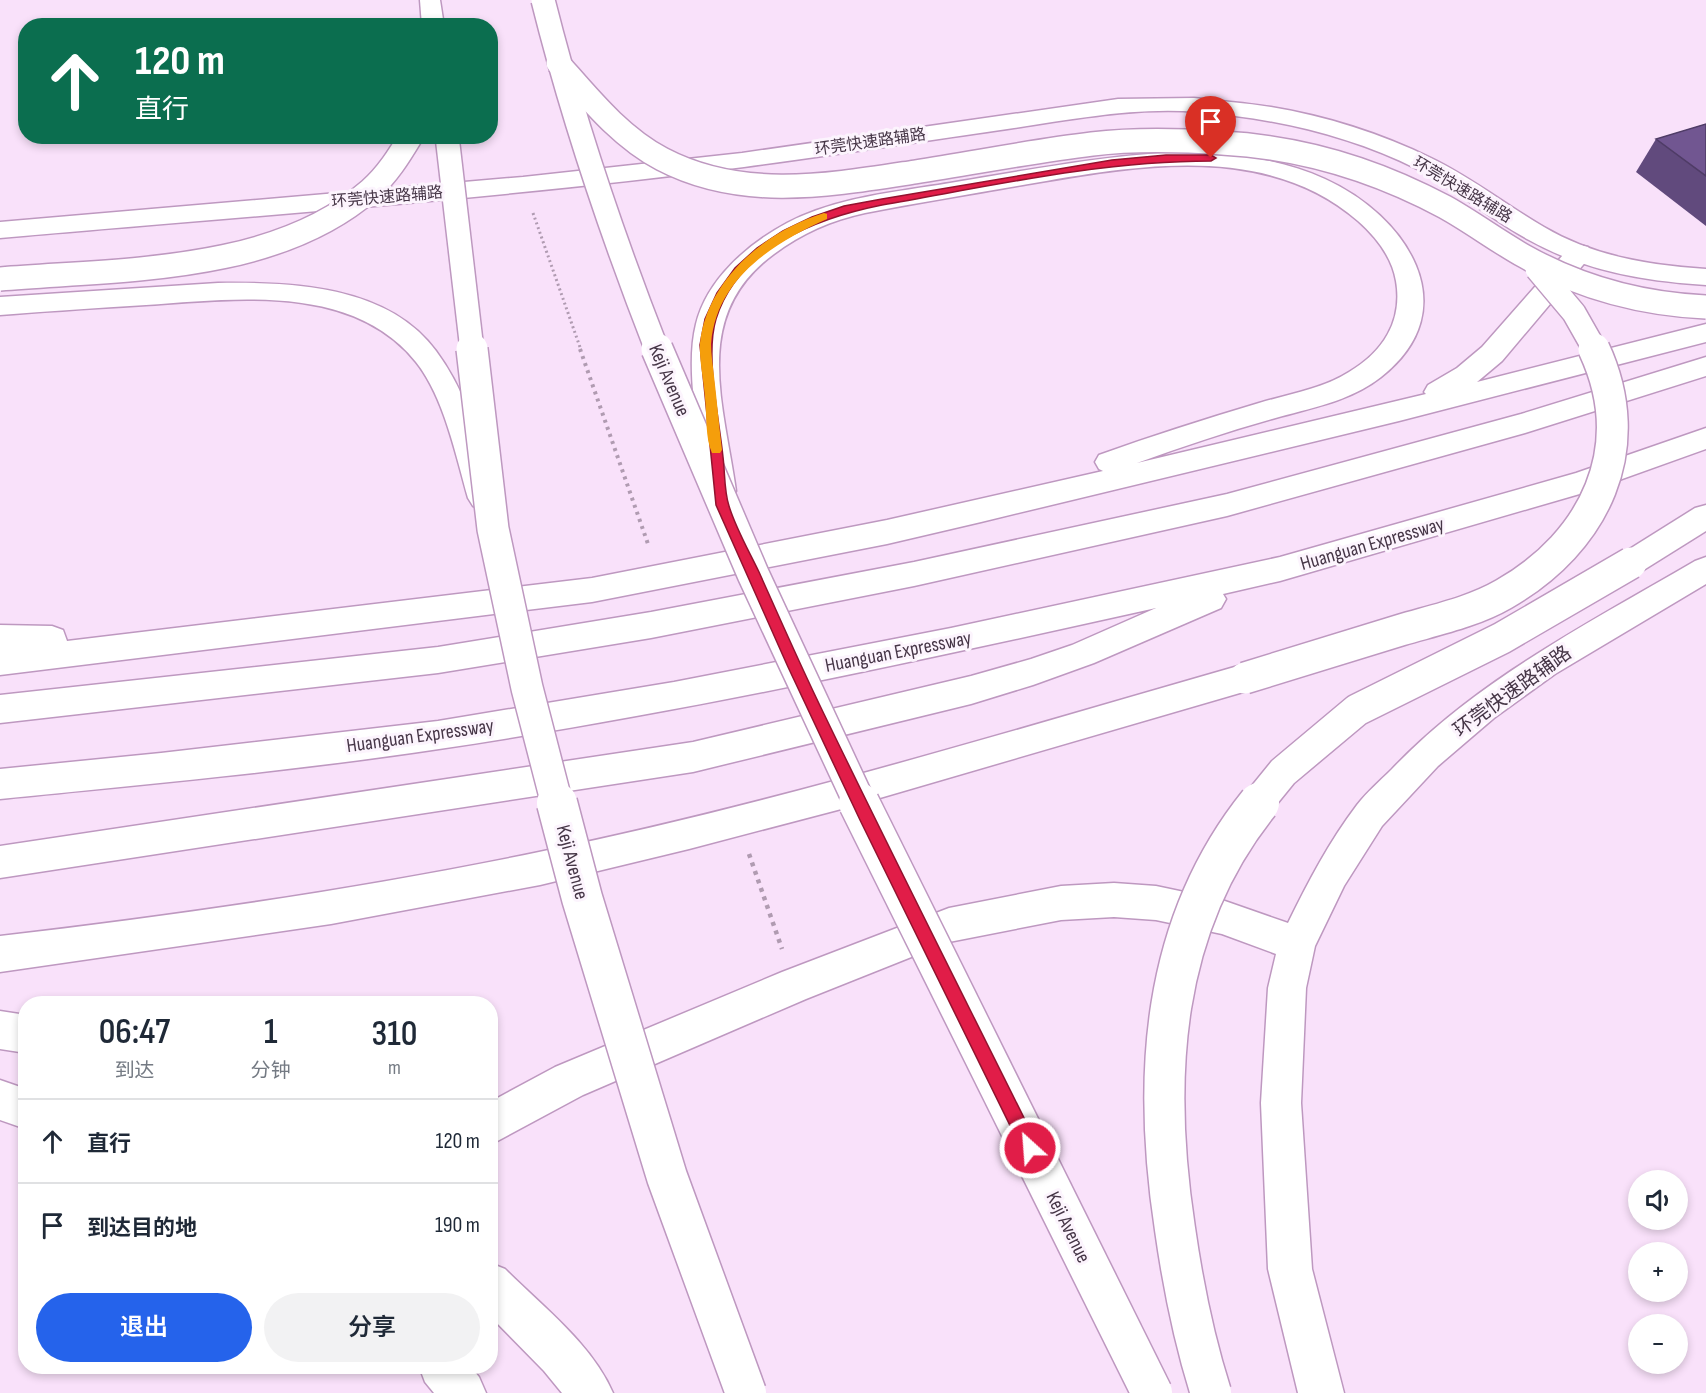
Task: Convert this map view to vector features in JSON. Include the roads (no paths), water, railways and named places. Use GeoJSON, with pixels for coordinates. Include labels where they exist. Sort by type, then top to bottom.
{"type":"FeatureCollection","features":[{"type":"Feature","properties":{"kind":"main road"},"geometry":{"type":"LineString","coordinates":[[430,0],[432,18]]}},
{"type":"Feature","properties":{"kind":"main road","name":"Keji Avenue"},"geometry":{"type":"LineString","coordinates":[[543,0],[558,63],[599,192],[641,310],[722,505],[865,815],[1152,1393]]}},
{"type":"Feature","properties":{"kind":"main road"},"geometry":{"type":"LineString","coordinates":[[558,63],[629,137],[662,159],[695,173],[739,185],[769,189],[838,184],[1096,144],[1194,141],[1245,144],[1295,152],[1379,175],[1448,209],[1525,257],[1569,279],[1606,292],[1679,307],[1706,307]]}},
{"type":"Feature","properties":{"kind":"main road","name":"环莞快速路辅路"},"geometry":{"type":"LineString","coordinates":[[0,230],[523,184],[742,160],[1118,106],[1194,105],[1243,109],[1311,122],[1387,147],[1457,182],[1537,234],[1579,254],[1651,273],[1706,277]]}},
{"type":"Feature","properties":{"kind":"main road"},"geometry":{"type":"LineString","coordinates":[[0,279],[182,264],[241,253],[269,244],[321,222],[363,196],[393,166],[406,144]]}},
{"type":"Feature","properties":{"kind":"main road","name":"Keji Avenue"},"geometry":{"type":"LineString","coordinates":[[448,144],[493,529],[527,688],[582,898],[667,1177],[746,1393]]}},
{"type":"Feature","properties":{"kind":"main road"},"geometry":{"type":"LineString","coordinates":[[722,505],[706,345],[711,319],[722,293],[739,271],[786,233],[816,219],[882,202],[1101,165],[1196,157],[1257,163],[1286,171],[1322,186],[1363,213],[1383,231],[1398,253],[1408,276],[1412,299],[1409,322],[1399,343],[1382,363],[1358,380],[1329,393],[1141,450],[981,511]]}},
{"type":"Feature","properties":{"kind":"main road"},"geometry":{"type":"LineString","coordinates":[[1399,411],[1467,375],[1492,354],[1579,254]]}},
{"type":"Feature","properties":{"kind":"main road"},"geometry":{"type":"LineString","coordinates":[[0,954],[62,947],[407,894],[608,854],[824,797],[1245,678],[1459,612],[1503,594],[1547,565],[1580,530],[1602,492],[1613,451],[1613,409],[1603,368],[1585,328],[1558,291],[1525,257]]}},
{"type":"Feature","properties":{"kind":"main road"},"geometry":{"type":"LineString","coordinates":[[0,306],[235,290],[302,294],[359,309],[384,321],[405,335],[424,353],[437,373],[470,457],[493,529]]}},
{"type":"Feature","properties":{"kind":"main road"},"geometry":{"type":"LineString","coordinates":[[0,662],[592,590],[887,532],[981,511],[1399,411],[1706,333]]}},
{"type":"Feature","properties":{"kind":"main road"},"geometry":{"type":"LineString","coordinates":[[0,709],[438,660],[651,625],[914,574],[1227,505],[1525,423],[1706,366]]}},
{"type":"Feature","properties":{"kind":"main road","name":"Huanguan Expressway"},"geometry":{"type":"LineString","coordinates":[[0,784],[161,768],[438,735],[674,696],[951,640],[1280,569],[1583,482],[1706,438]]}},
{"type":"Feature","properties":{"kind":"main road"},"geometry":{"type":"LineString","coordinates":[[1211,1393],[1196,1348],[1172,1220],[1163,1130],[1163,1066],[1170,999],[1184,937],[1206,882],[1233,833],[1266,790],[1303,753],[1346,718],[1395,689],[1544,617],[1706,516]]}},
{"type":"Feature","properties":{"kind":"main road"},"geometry":{"type":"LineString","coordinates":[[0,862],[693,757],[971,690],[1033,672],[1083,654],[1280,569]]}},
{"type":"Feature","properties":{"kind":"main road","name":"环莞快速路辅路"},"geometry":{"type":"LineString","coordinates":[[1322,1393],[1290,1269],[1287,1222],[1281,1103],[1287,988],[1297,944],[1331,874],[1370,815],[1426,756],[1482,708],[1544,665],[1706,569]]}},
{"type":"Feature","properties":{"kind":"main road"},"geometry":{"type":"LineString","coordinates":[[0,638],[191,640]]}},
{"type":"Feature","properties":{"kind":"main road"},"geometry":{"type":"LineString","coordinates":[[498,1121],[569,1081],[795,985],[950,925],[1060,903],[1114,900],[1156,903],[1222,917],[1297,944]]}},
{"type":"Feature","properties":{"kind":"main road"},"geometry":{"type":"LineString","coordinates":[[0,1030],[18,1033]]}},
{"type":"Feature","properties":{"kind":"main road"},"geometry":{"type":"LineString","coordinates":[[0,1100],[18,1106]]}},
{"type":"Feature","properties":{"kind":"main road"},"geometry":{"type":"LineString","coordinates":[[498,1292],[560,1355],[590,1393]]}},
{"type":"Feature","properties":{"kind":"main road"},"geometry":{"type":"LineString","coordinates":[[448,1374],[463,1393]]}}]}
